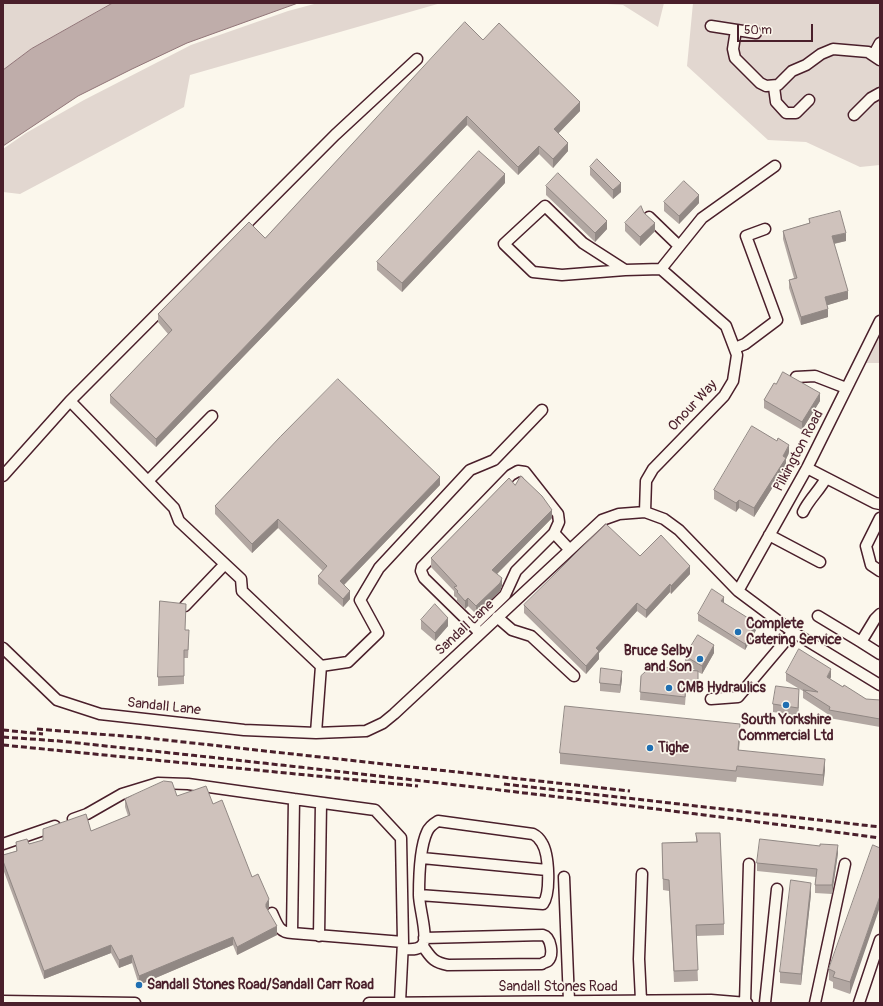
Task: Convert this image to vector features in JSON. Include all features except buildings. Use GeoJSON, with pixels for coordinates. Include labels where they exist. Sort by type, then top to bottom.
{"type":"FeatureCollection","features":[{"type":"Feature","properties":{"kind":"street"},"geometry":{"type":"LineString","coordinates":[[711,26],[756,33]]}},
{"type":"Feature","properties":{"kind":"street"},"geometry":{"type":"LineString","coordinates":[[736,30],[733,49],[735,58],[762,85],[774,86],[792,71],[806,65],[827,51],[839,49],[854,50],[877,57],[880,43]]}},
{"type":"Feature","properties":{"kind":"street"},"geometry":{"type":"LineString","coordinates":[[3,476],[70,401],[335,135],[417,59]]}},
{"type":"Feature","properties":{"kind":"street"},"geometry":{"type":"LineString","coordinates":[[774,86],[776,102],[786,113],[796,113],[809,100]]}},
{"type":"Feature","properties":{"kind":"street"},"geometry":{"type":"LineString","coordinates":[[854,115],[871,98],[880,93]]}},
{"type":"Feature","properties":{"kind":"street"},"geometry":{"type":"LineString","coordinates":[[625,270],[584,243],[546,206],[504,244],[533,272],[562,275],[661,269],[702,218],[775,166]]}},
{"type":"Feature","properties":{"kind":"street"},"geometry":{"type":"LineString","coordinates":[[649,217],[679,246]]}},
{"type":"Feature","properties":{"kind":"street"},"geometry":{"type":"LineString","coordinates":[[735,348],[745,344],[777,320],[746,236],[765,229]]}},
{"type":"Feature","properties":{"kind":"street","name":"Onour Way"},"geometry":{"type":"LineString","coordinates":[[645,512],[646,481],[653,469],[724,396],[733,381],[737,367],[737,355],[726,326],[661,269]]}},
{"type":"Feature","properties":{"kind":"street","name":"Pilkington Road"},"geometry":{"type":"LineString","coordinates":[[738,591],[807,468],[880,321]]}},
{"type":"Feature","properties":{"kind":"street"},"geometry":{"type":"LineString","coordinates":[[796,378],[816,376],[846,388]]}},
{"type":"Feature","properties":{"kind":"street"},"geometry":{"type":"LineString","coordinates":[[70,401],[174,508],[179,521],[241,579],[242,591],[321,666]]}},
{"type":"Feature","properties":{"kind":"street"},"geometry":{"type":"LineString","coordinates":[[321,666],[348,662],[378,633],[360,600],[379,568],[470,470],[494,460],[542,410]]}},
{"type":"Feature","properties":{"kind":"street"},"geometry":{"type":"LineString","coordinates":[[148,481],[212,416]]}},
{"type":"Feature","properties":{"kind":"street"},"geometry":{"type":"LineString","coordinates":[[807,468],[875,503],[880,504]]}},
{"type":"Feature","properties":{"kind":"street"},"geometry":{"type":"LineString","coordinates":[[473,626],[505,595],[516,571],[554,533],[559,522],[558,514],[528,475],[518,471],[511,475],[425,563],[421,571],[424,578],[480,633]]}},
{"type":"Feature","properties":{"kind":"street"},"geometry":{"type":"LineString","coordinates":[[804,512],[808,501],[823,485],[826,478]]}},
{"type":"Feature","properties":{"kind":"street","name":"Sandall Lane"},"geometry":{"type":"LineString","coordinates":[[3,648],[57,700],[100,714],[244,730],[316,733],[366,731],[383,723],[602,520],[619,514],[645,512],[664,519],[679,530],[738,591],[793,632],[880,685]]}},
{"type":"Feature","properties":{"kind":"street"},"geometry":{"type":"LineString","coordinates":[[880,518],[866,546],[871,565],[880,571]]}},
{"type":"Feature","properties":{"kind":"street"},"geometry":{"type":"LineString","coordinates":[[554,533],[570,549]]}},
{"type":"Feature","properties":{"kind":"street"},"geometry":{"type":"LineString","coordinates":[[769,535],[820,562]]}},
{"type":"Feature","properties":{"kind":"street"},"geometry":{"type":"LineString","coordinates":[[185,606],[225,564]]}},
{"type":"Feature","properties":{"kind":"street"},"geometry":{"type":"LineString","coordinates":[[861,642],[875,619],[880,614]]}},
{"type":"Feature","properties":{"kind":"street"},"geometry":{"type":"LineString","coordinates":[[818,616],[880,654]]}},
{"type":"Feature","properties":{"kind":"street"},"geometry":{"type":"LineString","coordinates":[[497,617],[512,630],[531,636],[574,676]]}},
{"type":"Feature","properties":{"kind":"street"},"geometry":{"type":"LineString","coordinates":[[711,699],[738,697],[793,632]]}},
{"type":"Feature","properties":{"kind":"street"},"geometry":{"type":"LineString","coordinates":[[316,733],[321,666]]}},
{"type":"Feature","properties":{"kind":"street"},"geometry":{"type":"LineString","coordinates":[[3,844],[87,814],[122,794],[158,783],[188,784],[375,810],[401,838],[403,946],[400,1002]]}},
{"type":"Feature","properties":{"kind":"street"},"geometry":{"type":"LineString","coordinates":[[292,933],[294,799]]}},
{"type":"Feature","properties":{"kind":"street"},"geometry":{"type":"LineString","coordinates":[[320,936],[321,803]]}},
{"type":"Feature","properties":{"kind":"street"},"geometry":{"type":"LineString","coordinates":[[272,913],[280,930],[284,933],[403,946],[416,949],[423,941],[543,935],[548,936],[550,940],[550,957],[548,961],[542,964],[448,965],[438,963],[432,959],[423,941],[419,895],[424,840],[428,830],[438,821],[533,834],[543,843],[546,853],[548,893],[543,904],[419,895]]}},
{"type":"Feature","properties":{"kind":"street"},"geometry":{"type":"LineString","coordinates":[[422,858],[547,870]]}},
{"type":"Feature","properties":{"kind":"street"},"geometry":{"type":"LineString","coordinates":[[746,1003],[749,864]]}},
{"type":"Feature","properties":{"kind":"street"},"geometry":{"type":"LineString","coordinates":[[816,1003],[829,932],[845,864]]}},
{"type":"Feature","properties":{"kind":"street"},"geometry":{"type":"LineString","coordinates":[[641,1000],[639,959],[642,874]]}},
{"type":"Feature","properties":{"kind":"street"},"geometry":{"type":"LineString","coordinates":[[564,877],[569,1001]]}},
{"type":"Feature","properties":{"kind":"street"},"geometry":{"type":"LineString","coordinates":[[765,1003],[777,889]]}},
{"type":"Feature","properties":{"kind":"street"},"geometry":{"type":"LineString","coordinates":[[859,1003],[880,940]]}},
{"type":"Feature","properties":{"kind":"street","name":"Sandall Stones Road"},"geometry":{"type":"LineString","coordinates":[[369,1003],[711,1000],[746,1003]]}},
{"type":"Feature","properties":{"kind":"street"},"geometry":{"type":"LineString","coordinates":[[3,1001],[135,1003]]}},
{"type":"Feature","properties":{"kind":"shaded area"},"geometry":{"type":"Polygon","coordinates":[[[3,3],[113,3],[31,49],[3,70],[3,3]]]}},
{"type":"Feature","properties":{"kind":"shaded area"},"geometry":{"type":"Polygon","coordinates":[[[113,3],[298,3],[187,43],[132,69],[78,96],[3,146],[3,70],[31,49],[113,3]]]}},
{"type":"Feature","properties":{"kind":"shaded area"},"geometry":{"type":"Polygon","coordinates":[[[318,3],[441,3],[190,75],[184,107],[20,194],[3,192],[3,149],[26,133],[84,100],[191,45],[288,11],[318,3]]]}},
{"type":"Feature","properties":{"kind":"shaded area"},"geometry":{"type":"Polygon","coordinates":[[[591,3],[664,3],[658,27],[623,5],[591,3]]]}},
{"type":"Feature","properties":{"kind":"shaded area"},"geometry":{"type":"Polygon","coordinates":[[[693,3],[880,3],[880,165],[860,167],[806,142],[768,140],[687,66],[693,3]]]}},
{"type":"Feature","properties":{"kind":"shaded area"},"geometry":{"type":"Polygon","coordinates":[[[880,332],[880,363],[863,363],[880,332]]]}},
{"type":"Feature","properties":{"kind":"railway"},"geometry":{"type":"LineString","coordinates":[[37,729],[147,738],[630,791]]}},
{"type":"Feature","properties":{"kind":"railway"},"geometry":{"type":"LineString","coordinates":[[3,730],[43,734]]}},
{"type":"Feature","properties":{"kind":"railway"},"geometry":{"type":"LineString","coordinates":[[3,737],[59,741],[470,786],[880,838]]}},
{"type":"Feature","properties":{"kind":"railway"},"geometry":{"type":"LineString","coordinates":[[3,745],[418,786]]}},
{"type":"Feature","properties":{"kind":"railway"},"geometry":{"type":"LineString","coordinates":[[504,784],[880,827]]}},
{"type":"Feature","properties":{"kind":"place","name":"Complete Catering Service"},"geometry":{"type":"Point","coordinates":[738,632]}},
{"type":"Feature","properties":{"kind":"place","name":"Bruce Selby and Son"},"geometry":{"type":"Point","coordinates":[700,659]}},
{"type":"Feature","properties":{"kind":"place","name":"CMB Hydraulics"},"geometry":{"type":"Point","coordinates":[669,688]}},
{"type":"Feature","properties":{"kind":"place","name":"South Yorkshire Commercial Ltd"},"geometry":{"type":"Point","coordinates":[786,705]}},
{"type":"Feature","properties":{"kind":"place","name":"Tighe"},"geometry":{"type":"Point","coordinates":[650,748]}},
{"type":"Feature","properties":{"kind":"place","name":"Sandall Stones Road/Sandall Carr Road"},"geometry":{"type":"Point","coordinates":[139,985]}}]}
